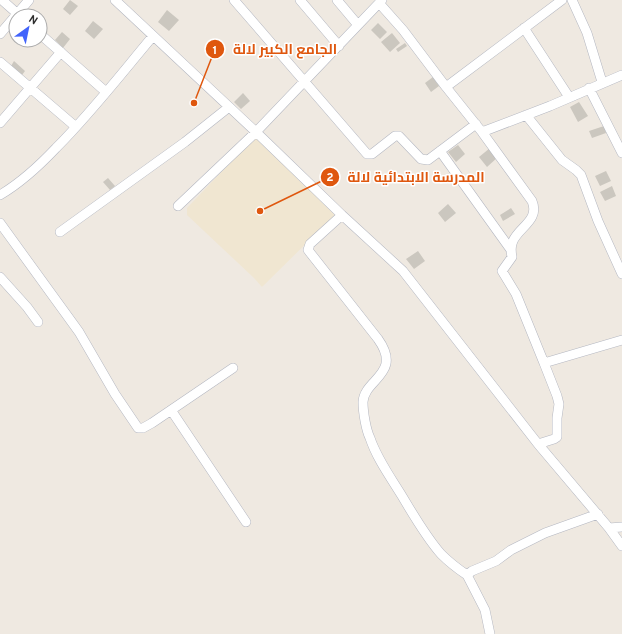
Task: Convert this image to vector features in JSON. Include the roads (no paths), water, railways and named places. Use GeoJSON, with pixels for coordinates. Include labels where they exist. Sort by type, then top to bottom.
{"type":"FeatureCollection","features":[{"type":"Feature","properties":{"kind":"street"},"geometry":{"type":"LineString","coordinates":[[2,0],[11,8]]}},
{"type":"Feature","properties":{"kind":"street"},"geometry":{"type":"LineString","coordinates":[[114,0],[403,271],[538,444],[598,514],[622,546]]}},
{"type":"Feature","properties":{"kind":"street"},"geometry":{"type":"LineString","coordinates":[[234,0],[367,154],[372,154],[397,136],[401,137],[423,160],[428,160],[476,124]]}},
{"type":"Feature","properties":{"kind":"street"},"geometry":{"type":"LineString","coordinates":[[300,0],[338,46]]}},
{"type":"Feature","properties":{"kind":"street"},"geometry":{"type":"LineString","coordinates":[[337,0],[358,25]]}},
{"type":"Feature","properties":{"kind":"street"},"geometry":{"type":"LineString","coordinates":[[446,87],[562,0]]}},
{"type":"Feature","properties":{"kind":"street"},"geometry":{"type":"LineString","coordinates":[[572,0],[587,33],[602,82]]}},
{"type":"Feature","properties":{"kind":"street"},"geometry":{"type":"LineString","coordinates":[[178,206],[256,132],[380,1],[446,87],[498,151],[533,205],[532,218],[514,240],[511,250],[512,257],[502,270],[516,294],[544,362],[559,404],[557,412],[557,437],[538,444]]}},
{"type":"Feature","properties":{"kind":"street"},"geometry":{"type":"LineString","coordinates":[[0,34],[8,26]]}},
{"type":"Feature","properties":{"kind":"street"},"geometry":{"type":"LineString","coordinates":[[524,28],[569,97]]}},
{"type":"Feature","properties":{"kind":"street"},"geometry":{"type":"LineString","coordinates":[[0,195],[20,183],[76,128],[152,36]]}},
{"type":"Feature","properties":{"kind":"street"},"geometry":{"type":"LineString","coordinates":[[48,41],[106,92]]}},
{"type":"Feature","properties":{"kind":"street"},"geometry":{"type":"LineString","coordinates":[[0,123],[61,52]]}},
{"type":"Feature","properties":{"kind":"street"},"geometry":{"type":"LineString","coordinates":[[0,62],[76,128]]}},
{"type":"Feature","properties":{"kind":"street"},"geometry":{"type":"LineString","coordinates":[[482,132],[622,75]]}},
{"type":"Feature","properties":{"kind":"street"},"geometry":{"type":"LineString","coordinates":[[589,88],[622,153]]}},
{"type":"Feature","properties":{"kind":"street"},"geometry":{"type":"LineString","coordinates":[[60,232],[185,142],[229,107]]}},
{"type":"Feature","properties":{"kind":"street"},"geometry":{"type":"LineString","coordinates":[[526,115],[562,160],[581,175],[598,221],[621,269]]}},
{"type":"Feature","properties":{"kind":"street"},"geometry":{"type":"LineString","coordinates":[[440,151],[511,250]]}},
{"type":"Feature","properties":{"kind":"street"},"geometry":{"type":"LineString","coordinates":[[342,215],[310,244],[308,250],[385,349],[386,361],[383,373],[370,388],[364,398],[363,407],[369,436],[387,471],[430,539],[442,555],[467,575],[485,610],[490,634]]}},
{"type":"Feature","properties":{"kind":"street"},"geometry":{"type":"LineString","coordinates":[[0,223],[79,332],[115,394],[138,428],[143,428],[234,368]]}},
{"type":"Feature","properties":{"kind":"street"},"geometry":{"type":"LineString","coordinates":[[0,277],[27,307],[38,322]]}},
{"type":"Feature","properties":{"kind":"street"},"geometry":{"type":"LineString","coordinates":[[544,362],[622,340]]}},
{"type":"Feature","properties":{"kind":"street"},"geometry":{"type":"LineString","coordinates":[[171,410],[246,522]]}},
{"type":"Feature","properties":{"kind":"street"},"geometry":{"type":"LineString","coordinates":[[467,575],[480,567],[496,561],[511,550],[545,533],[598,514]]}},
{"type":"Feature","properties":{"kind":"street"},"geometry":{"type":"LineString","coordinates":[[609,528],[622,528]]}},
{"type":"Feature","properties":{"kind":"place","name":"الجامع الكبير لالة"},"geometry":{"type":"Point","coordinates":[194,103]}},
{"type":"Feature","properties":{"kind":"place","name":"المدرسة الابتدائية لالة"},"geometry":{"type":"Point","coordinates":[260,211]}}]}
